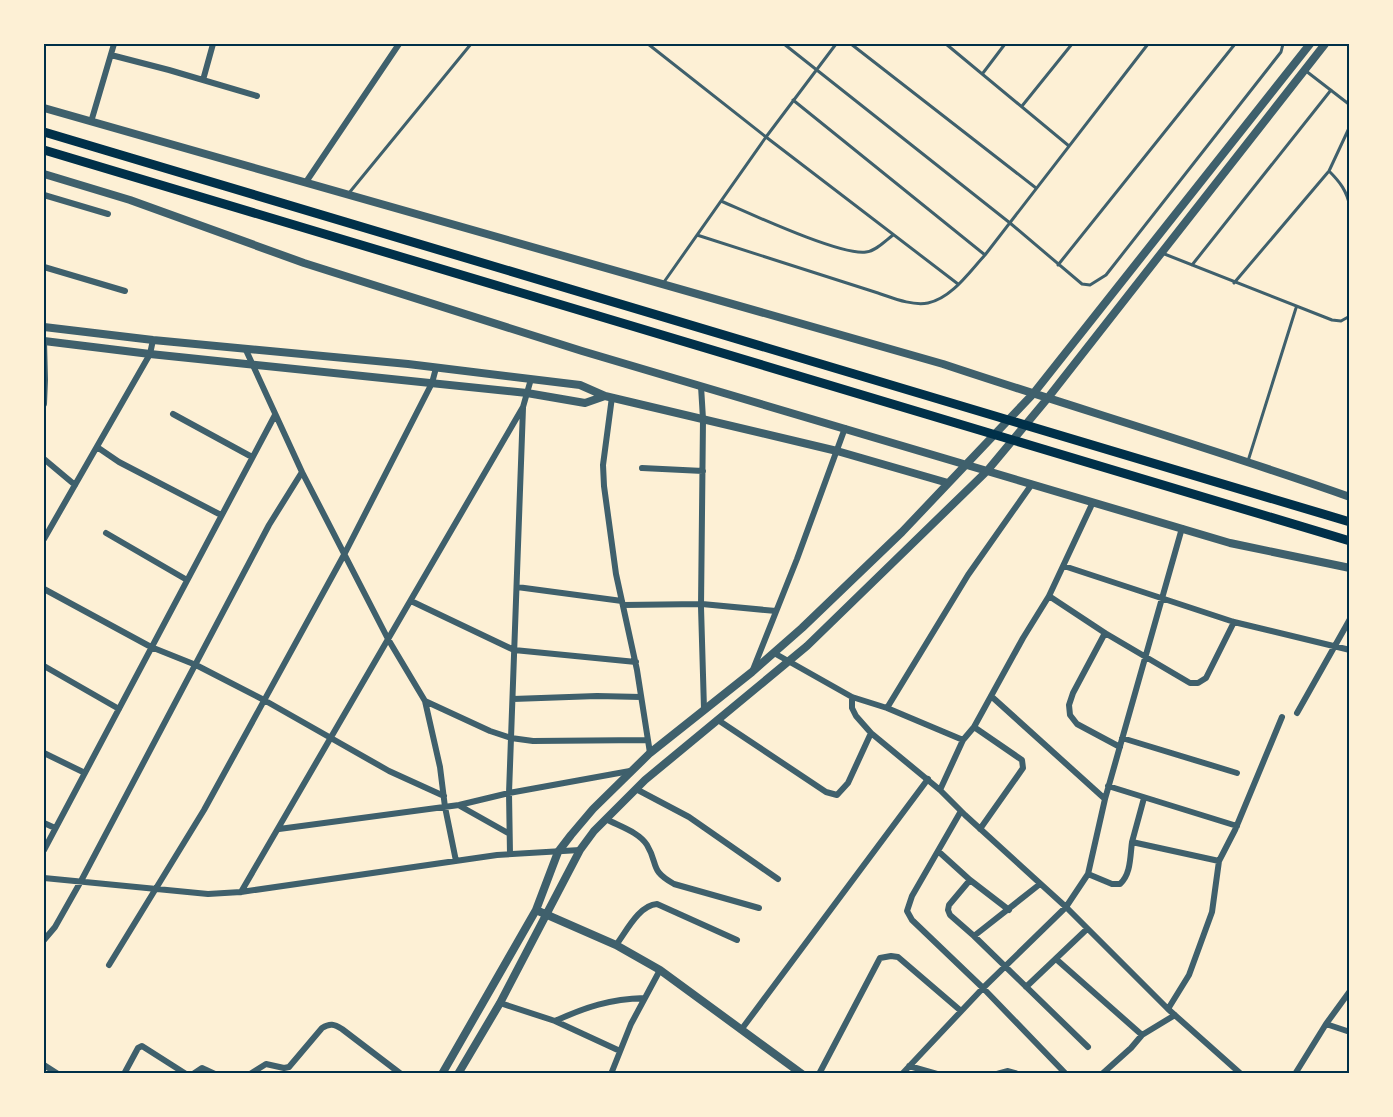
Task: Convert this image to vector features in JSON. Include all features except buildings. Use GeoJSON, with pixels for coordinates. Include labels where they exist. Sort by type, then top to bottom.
{"type":"FeatureCollection","features":[{"type":"Feature","properties":{"kind":"highway"},"geometry":{"type":"LineString","coordinates":[[44,132],[1350,522]]}},
{"type":"Feature","properties":{"kind":"highway"},"geometry":{"type":"LineString","coordinates":[[44,150],[1350,541]]}},
{"type":"Feature","properties":{"kind":"street"},"geometry":{"type":"LineString","coordinates":[[91,122],[114,44]]}},
{"type":"Feature","properties":{"kind":"street"},"geometry":{"type":"LineString","coordinates":[[203,80],[213,44]]}},
{"type":"Feature","properties":{"kind":"street"},"geometry":{"type":"LineString","coordinates":[[306,182],[399,44]]}},
{"type":"Feature","properties":{"kind":"street"},"geometry":{"type":"LineString","coordinates":[[441,1074],[536,910],[558,852],[592,809],[650,753],[752,672],[802,628],[902,532],[1033,394],[1310,44]]}},
{"type":"Feature","properties":{"kind":"street"},"geometry":{"type":"LineString","coordinates":[[458,1074],[516,974],[580,850],[594,831],[636,789],[790,661],[987,471],[1047,399],[1326,44]]}},
{"type":"Feature","properties":{"kind":"street"},"geometry":{"type":"LineString","coordinates":[[111,55],[257,96]]}},
{"type":"Feature","properties":{"kind":"street"},"geometry":{"type":"LineString","coordinates":[[44,108],[943,364],[1047,399],[1248,461],[1350,497]]}},
{"type":"Feature","properties":{"kind":"street"},"geometry":{"type":"LineString","coordinates":[[44,174],[130,200],[304,263],[582,351],[1230,543],[1350,568]]}},
{"type":"Feature","properties":{"kind":"street"},"geometry":{"type":"LineString","coordinates":[[44,195],[108,214]]}},
{"type":"Feature","properties":{"kind":"street"},"geometry":{"type":"LineString","coordinates":[[44,267],[125,291]]}},
{"type":"Feature","properties":{"kind":"street"},"geometry":{"type":"LineString","coordinates":[[44,327],[436,368],[580,386],[608,397],[837,451],[948,483]]}},
{"type":"Feature","properties":{"kind":"street"},"geometry":{"type":"LineString","coordinates":[[44,539],[150,354],[153,340]]}},
{"type":"Feature","properties":{"kind":"street"},"geometry":{"type":"LineString","coordinates":[[44,404],[44,341],[527,393],[581,403],[608,397]]}},
{"type":"Feature","properties":{"kind":"street"},"geometry":{"type":"LineString","coordinates":[[245,348],[302,472],[388,639],[425,701],[440,767],[456,861]]}},
{"type":"Feature","properties":{"kind":"street"},"geometry":{"type":"LineString","coordinates":[[109,965],[204,810],[345,553],[432,383],[436,368]]}},
{"type":"Feature","properties":{"kind":"street"},"geometry":{"type":"LineString","coordinates":[[510,855],[509,793],[523,407],[531,379]]}},
{"type":"Feature","properties":{"kind":"street"},"geometry":{"type":"LineString","coordinates":[[700,386],[703,419],[704,709]]}},
{"type":"Feature","properties":{"kind":"street"},"geometry":{"type":"LineString","coordinates":[[608,397],[603,465],[604,486],[650,753]]}},
{"type":"Feature","properties":{"kind":"street"},"geometry":{"type":"LineString","coordinates":[[241,892],[523,407]]}},
{"type":"Feature","properties":{"kind":"street"},"geometry":{"type":"LineString","coordinates":[[173,414],[252,457]]}},
{"type":"Feature","properties":{"kind":"street"},"geometry":{"type":"LineString","coordinates":[[44,850],[275,415]]}},
{"type":"Feature","properties":{"kind":"street"},"geometry":{"type":"LineString","coordinates":[[752,672],[845,428]]}},
{"type":"Feature","properties":{"kind":"street"},"geometry":{"type":"LineString","coordinates":[[97,447],[118,462],[221,515]]}},
{"type":"Feature","properties":{"kind":"street"},"geometry":{"type":"LineString","coordinates":[[44,459],[75,485]]}},
{"type":"Feature","properties":{"kind":"street"},"geometry":{"type":"LineString","coordinates":[[642,468],[703,471]]}},
{"type":"Feature","properties":{"kind":"street"},"geometry":{"type":"LineString","coordinates":[[44,940],[55,927],[81,881],[269,525],[302,472]]}},
{"type":"Feature","properties":{"kind":"street"},"geometry":{"type":"LineString","coordinates":[[886,708],[968,575],[1032,484]]}},
{"type":"Feature","properties":{"kind":"street"},"geometry":{"type":"LineString","coordinates":[[940,789],[963,740],[974,727],[1049,596],[1093,502]]}},
{"type":"Feature","properties":{"kind":"street"},"geometry":{"type":"LineString","coordinates":[[902,1074],[983,988],[1066,907],[1088,874],[1104,799],[1182,528]]}},
{"type":"Feature","properties":{"kind":"street"},"geometry":{"type":"LineString","coordinates":[[106,533],[186,580]]}},
{"type":"Feature","properties":{"kind":"street"},"geometry":{"type":"LineString","coordinates":[[1064,566],[1234,622],[1350,651]]}},
{"type":"Feature","properties":{"kind":"street"},"geometry":{"type":"LineString","coordinates":[[517,587],[623,603],[702,604],[776,611]]}},
{"type":"Feature","properties":{"kind":"street"},"geometry":{"type":"LineString","coordinates":[[44,589],[151,647],[196,665],[264,700],[389,771],[444,795]]}},
{"type":"Feature","properties":{"kind":"street"},"geometry":{"type":"LineString","coordinates":[[1049,596],[1105,633],[1190,683],[1198,683],[1206,678],[1234,622]]}},
{"type":"Feature","properties":{"kind":"street"},"geometry":{"type":"LineString","coordinates":[[411,601],[514,650],[636,662]]}},
{"type":"Feature","properties":{"kind":"street"},"geometry":{"type":"LineString","coordinates":[[1297,713],[1350,619]]}},
{"type":"Feature","properties":{"kind":"street"},"geometry":{"type":"LineString","coordinates":[[1105,633],[1068,705],[1070,715],[1077,724],[1120,747]]}},
{"type":"Feature","properties":{"kind":"street"},"geometry":{"type":"LineString","coordinates":[[774,653],[852,697],[886,708],[963,740]]}},
{"type":"Feature","properties":{"kind":"street"},"geometry":{"type":"LineString","coordinates":[[44,666],[119,709]]}},
{"type":"Feature","properties":{"kind":"street"},"geometry":{"type":"LineString","coordinates":[[990,696],[1104,799]]}},
{"type":"Feature","properties":{"kind":"street"},"geometry":{"type":"LineString","coordinates":[[513,699],[642,697]]}},
{"type":"Feature","properties":{"kind":"street"},"geometry":{"type":"LineString","coordinates":[[852,697],[852,708],[856,716],[872,733],[940,789],[980,829],[1066,907],[1168,1009],[1241,1074]]}},
{"type":"Feature","properties":{"kind":"street"},"geometry":{"type":"LineString","coordinates":[[425,701],[490,731],[511,738],[533,741],[648,740]]}},
{"type":"Feature","properties":{"kind":"street"},"geometry":{"type":"LineString","coordinates":[[1168,1009],[1189,975],[1212,912],[1218,861],[1237,826],[1282,717]]}},
{"type":"Feature","properties":{"kind":"street"},"geometry":{"type":"LineString","coordinates":[[718,720],[826,792],[837,795],[848,783],[872,733]]}},
{"type":"Feature","properties":{"kind":"street"},"geometry":{"type":"LineString","coordinates":[[974,727],[1016,754],[1022,760],[1023,768],[980,829]]}},
{"type":"Feature","properties":{"kind":"street"},"geometry":{"type":"LineString","coordinates":[[1122,738],[1237,773]]}},
{"type":"Feature","properties":{"kind":"street"},"geometry":{"type":"LineString","coordinates":[[44,753],[85,773]]}},
{"type":"Feature","properties":{"kind":"street"},"geometry":{"type":"LineString","coordinates":[[279,829],[459,806],[509,793],[630,771]]}},
{"type":"Feature","properties":{"kind":"street"},"geometry":{"type":"LineString","coordinates":[[741,1030],[928,779]]}},
{"type":"Feature","properties":{"kind":"street"},"geometry":{"type":"LineString","coordinates":[[1108,786],[1237,826]]}},
{"type":"Feature","properties":{"kind":"street"},"geometry":{"type":"LineString","coordinates":[[636,789],[689,817],[778,879]]}},
{"type":"Feature","properties":{"kind":"street"},"geometry":{"type":"LineString","coordinates":[[1088,874],[1113,884],[1120,884],[1125,879],[1144,798]]}},
{"type":"Feature","properties":{"kind":"street"},"geometry":{"type":"LineString","coordinates":[[459,806],[508,833]]}},
{"type":"Feature","properties":{"kind":"street"},"geometry":{"type":"LineString","coordinates":[[961,811],[912,896],[907,911],[912,920],[983,988],[1066,1074]]}},
{"type":"Feature","properties":{"kind":"street"},"geometry":{"type":"LineString","coordinates":[[606,819],[640,837],[647,845],[656,870],[674,884],[759,908]]}},
{"type":"Feature","properties":{"kind":"street"},"geometry":{"type":"LineString","coordinates":[[44,823],[55,828]]}},
{"type":"Feature","properties":{"kind":"street"},"geometry":{"type":"LineString","coordinates":[[1132,842],[1218,861]]}},
{"type":"Feature","properties":{"kind":"street"},"geometry":{"type":"LineString","coordinates":[[44,878],[208,894],[241,892],[456,861],[580,850]]}},
{"type":"Feature","properties":{"kind":"street"},"geometry":{"type":"LineString","coordinates":[[938,851],[970,880],[1009,910]]}},
{"type":"Feature","properties":{"kind":"street"},"geometry":{"type":"LineString","coordinates":[[970,880],[952,899],[948,910],[950,915],[1088,1047]]}},
{"type":"Feature","properties":{"kind":"street"},"geometry":{"type":"LineString","coordinates":[[974,936],[1040,884]]}},
{"type":"Feature","properties":{"kind":"street"},"geometry":{"type":"LineString","coordinates":[[616,945],[641,912],[649,905],[657,904],[737,940]]}},
{"type":"Feature","properties":{"kind":"street"},"geometry":{"type":"LineString","coordinates":[[536,910],[616,945],[660,970],[802,1074]]}},
{"type":"Feature","properties":{"kind":"street"},"geometry":{"type":"LineString","coordinates":[[1026,987],[1087,929]]}},
{"type":"Feature","properties":{"kind":"street"},"geometry":{"type":"LineString","coordinates":[[819,1074],[880,958],[898,957],[961,1011]]}},
{"type":"Feature","properties":{"kind":"street"},"geometry":{"type":"LineString","coordinates":[[1056,959],[1142,1035]]}},
{"type":"Feature","properties":{"kind":"street"},"geometry":{"type":"LineString","coordinates":[[611,1074],[644,998],[660,970]]}},
{"type":"Feature","properties":{"kind":"street"},"geometry":{"type":"LineString","coordinates":[[1295,1074],[1350,991]]}},
{"type":"Feature","properties":{"kind":"street"},"geometry":{"type":"LineString","coordinates":[[555,1021],[618,999],[644,998]]}},
{"type":"Feature","properties":{"kind":"street"},"geometry":{"type":"LineString","coordinates":[[500,1003],[555,1021],[620,1051]]}},
{"type":"Feature","properties":{"kind":"street"},"geometry":{"type":"LineString","coordinates":[[1102,1074],[1142,1035],[1175,1015]]}},
{"type":"Feature","properties":{"kind":"street"},"geometry":{"type":"LineString","coordinates":[[250,1074],[266,1064],[289,1067],[328,1024],[342,1029],[401,1074]]}},
{"type":"Feature","properties":{"kind":"street"},"geometry":{"type":"LineString","coordinates":[[1326,1024],[1350,1032]]}},
{"type":"Feature","properties":{"kind":"street"},"geometry":{"type":"LineString","coordinates":[[124,1074],[138,1048],[142,1046],[186,1074]]}},
{"type":"Feature","properties":{"kind":"street"},"geometry":{"type":"LineString","coordinates":[[44,1065],[58,1074]]}},
{"type":"Feature","properties":{"kind":"street"},"geometry":{"type":"LineString","coordinates":[[909,1066],[938,1074]]}},
{"type":"Feature","properties":{"kind":"street"},"geometry":{"type":"LineString","coordinates":[[193,1074],[197,1069],[202,1068],[215,1074]]}},
{"type":"Feature","properties":{"kind":"street"},"geometry":{"type":"LineString","coordinates":[[997,1074],[1008,1071],[1018,1074]]}},
{"type":"Feature","properties":{"kind":"lane"},"geometry":{"type":"LineString","coordinates":[[348,194],[471,44]]}},
{"type":"Feature","properties":{"kind":"lane"},"geometry":{"type":"LineString","coordinates":[[648,44],[958,284]]}},
{"type":"Feature","properties":{"kind":"lane"},"geometry":{"type":"LineString","coordinates":[[784,44],[1010,223],[1082,284],[1090,285],[1106,275],[1281,52],[1283,44]]}},
{"type":"Feature","properties":{"kind":"lane"},"geometry":{"type":"LineString","coordinates":[[663,284],[766,137],[836,44]]}},
{"type":"Feature","properties":{"kind":"lane"},"geometry":{"type":"LineString","coordinates":[[850,44],[1036,188]]}},
{"type":"Feature","properties":{"kind":"lane"},"geometry":{"type":"LineString","coordinates":[[946,44],[1069,146]]}},
{"type":"Feature","properties":{"kind":"lane"},"geometry":{"type":"LineString","coordinates":[[983,73],[1005,44]]}},
{"type":"Feature","properties":{"kind":"lane"},"geometry":{"type":"LineString","coordinates":[[1022,106],[1072,44]]}},
{"type":"Feature","properties":{"kind":"lane"},"geometry":{"type":"LineString","coordinates":[[697,235],[907,302],[928,303],[941,297],[958,284],[985,255],[1148,44]]}},
{"type":"Feature","properties":{"kind":"lane"},"geometry":{"type":"LineString","coordinates":[[1059,265],[1235,44]]}},
{"type":"Feature","properties":{"kind":"lane"},"geometry":{"type":"LineString","coordinates":[[1305,70],[1350,105]]}},
{"type":"Feature","properties":{"kind":"lane"},"geometry":{"type":"LineString","coordinates":[[1192,266],[1331,90]]}},
{"type":"Feature","properties":{"kind":"lane"},"geometry":{"type":"LineString","coordinates":[[794,100],[985,255]]}},
{"type":"Feature","properties":{"kind":"lane"},"geometry":{"type":"LineString","coordinates":[[1233,283],[1329,171],[1350,126]]}},
{"type":"Feature","properties":{"kind":"lane"},"geometry":{"type":"LineString","coordinates":[[1329,171],[1346,192],[1350,207]]}},
{"type":"Feature","properties":{"kind":"lane"},"geometry":{"type":"LineString","coordinates":[[721,201],[832,246],[854,252],[867,252],[878,247],[893,234]]}},
{"type":"Feature","properties":{"kind":"lane"},"geometry":{"type":"LineString","coordinates":[[1161,253],[1296,308],[1332,320],[1341,321],[1350,316]]}},
{"type":"Feature","properties":{"kind":"lane"},"geometry":{"type":"LineString","coordinates":[[1248,461],[1296,308]]}}]}
